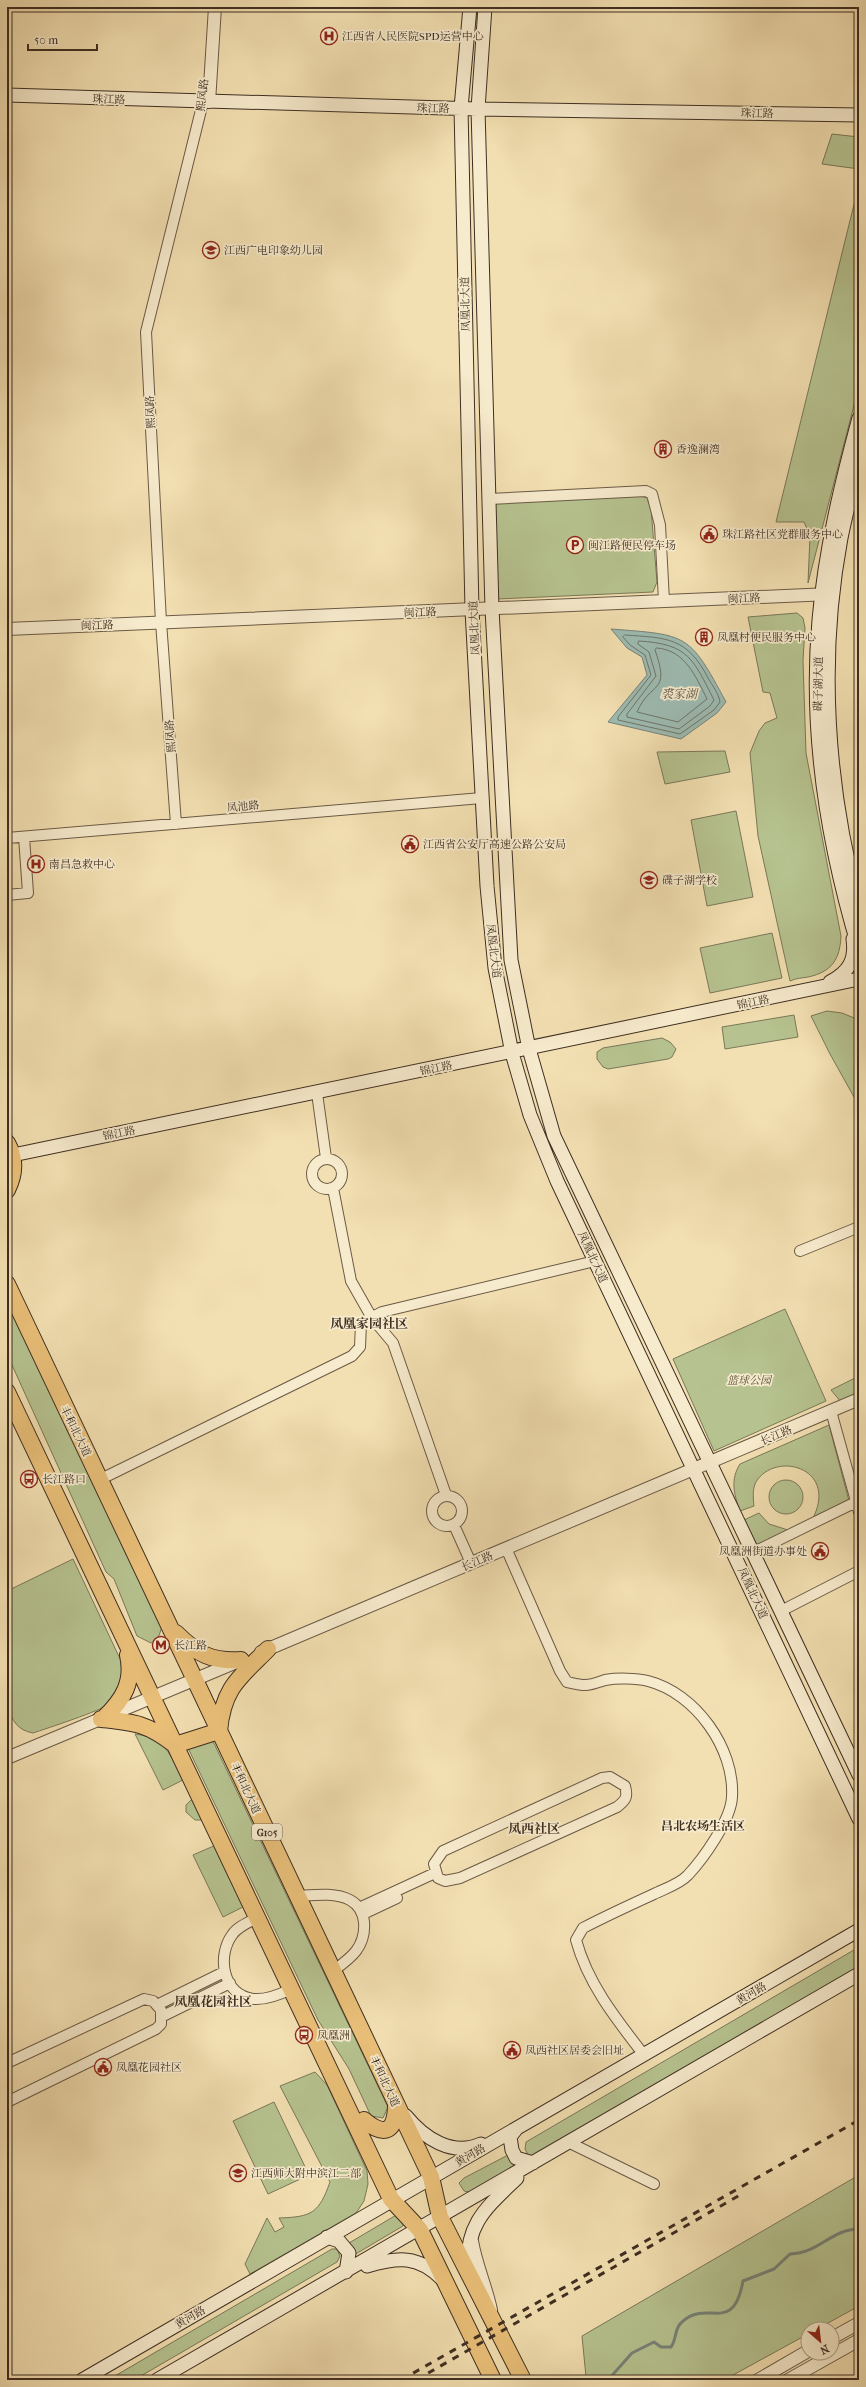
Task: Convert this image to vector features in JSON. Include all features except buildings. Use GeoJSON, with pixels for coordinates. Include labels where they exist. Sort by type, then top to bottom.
{"type":"FeatureCollection","features":[{"type":"Feature","properties":{"kind":"highway"},"geometry":{"type":"LineString","coordinates":[[7,1190],[12,1180],[10,1149]]}},
{"type":"Feature","properties":{"kind":"highway","name":"丰和北大道"},"geometry":{"type":"LineString","coordinates":[[7,1284],[431,2178],[440,2217],[523,2380]]}},
{"type":"Feature","properties":{"kind":"highway"},"geometry":{"type":"LineString","coordinates":[[7,1394],[124,1640],[157,1696]]}},
{"type":"Feature","properties":{"kind":"highway"},"geometry":{"type":"LineString","coordinates":[[96,1580],[111,1586],[157,1696],[174,1745],[291,1989],[395,2197],[420,2230],[494,2380]]}},
{"type":"Feature","properties":{"kind":"highway"},"geometry":{"type":"LineString","coordinates":[[169,1625],[190,1646],[208,1657],[221,1662],[241,1660]]}},
{"type":"Feature","properties":{"kind":"highway"},"geometry":{"type":"LineString","coordinates":[[103,1719],[123,1697],[129,1684],[130,1666],[124,1640]]}},
{"type":"Feature","properties":{"kind":"highway"},"geometry":{"type":"LineString","coordinates":[[174,1745],[219,1731],[221,1712],[226,1697],[235,1681],[268,1649]]}},
{"type":"Feature","properties":{"kind":"highway"},"geometry":{"type":"LineString","coordinates":[[103,1719],[140,1724],[157,1731],[174,1745]]}},
{"type":"Feature","properties":{"kind":"highway"},"geometry":{"type":"LineString","coordinates":[[308,2024],[342,2073],[364,2120],[395,2197]]}},
{"type":"Feature","properties":{"kind":"highway"},"geometry":{"type":"LineString","coordinates":[[364,2120],[374,2129],[382,2131],[390,2128],[396,2117],[396,2104]]}},
{"type":"Feature","properties":{"kind":"main road","name":"凤凰北大道"},"geometry":{"type":"LineString","coordinates":[[470,7],[461,108],[472,610],[486,886],[496,968],[512,1053],[530,1115],[557,1181],[859,1819]]}},
{"type":"Feature","properties":{"kind":"main road","name":"凤凰北大道"},"geometry":{"type":"LineString","coordinates":[[485,7],[478,109],[492,609],[511,960],[529,1049],[554,1136],[754,1552],[859,1776]]}},
{"type":"Feature","properties":{"kind":"main road","name":"珠江路"},"geometry":{"type":"LineString","coordinates":[[7,96],[478,109],[859,115]]}},
{"type":"Feature","properties":{"kind":"main road","name":"碟子湖大道"},"geometry":{"type":"LineString","coordinates":[[828,594],[827,556],[842,484],[859,418]]}},
{"type":"Feature","properties":{"kind":"main road","name":"碟子湖大道"},"geometry":{"type":"LineString","coordinates":[[859,462],[828,594],[819,621],[817,730],[830,833],[853,909],[859,949]]}},
{"type":"Feature","properties":{"kind":"main road"},"geometry":{"type":"LineString","coordinates":[[817,988],[836,979],[846,971],[853,959],[853,909]]}},
{"type":"Feature","properties":{"kind":"main road","name":"锦江路"},"geometry":{"type":"LineString","coordinates":[[10,1149],[317,1092],[512,1053],[859,979]]}},
{"type":"Feature","properties":{"kind":"main road","name":"黄河路"},"geometry":{"type":"LineString","coordinates":[[82,2380],[395,2197],[431,2178],[859,1930]]}},
{"type":"Feature","properties":{"kind":"main road"},"geometry":{"type":"LineString","coordinates":[[157,2380],[420,2230],[568,2142],[859,1974]]}},
{"type":"Feature","properties":{"kind":"main road"},"geometry":{"type":"LineString","coordinates":[[396,2104],[416,2129],[441,2144],[453,2148],[474,2147],[517,2128]]}},
{"type":"Feature","properties":{"kind":"main road"},"geometry":{"type":"LineString","coordinates":[[517,2128],[510,2137],[512,2150],[516,2158],[532,2163]]}},
{"type":"Feature","properties":{"kind":"main road"},"geometry":{"type":"LineString","coordinates":[[469,2273],[467,2253],[471,2236],[483,2211],[532,2163]]}},
{"type":"Feature","properties":{"kind":"main road"},"geometry":{"type":"LineString","coordinates":[[327,2237],[338,2241],[349,2253],[346,2272]]}},
{"type":"Feature","properties":{"kind":"main road"},"geometry":{"type":"LineString","coordinates":[[346,2272],[387,2260],[410,2259],[433,2269],[445,2282]]}},
{"type":"Feature","properties":{"kind":"street","name":"熙凤路"},"geometry":{"type":"LineString","coordinates":[[206,102],[209,7]]}},
{"type":"Feature","properties":{"kind":"street","name":"熙凤路"},"geometry":{"type":"LineString","coordinates":[[176,824],[161,622],[146,332],[206,102],[214,7]]}},
{"type":"Feature","properties":{"kind":"street"},"geometry":{"type":"LineString","coordinates":[[489,499],[646,491],[652,494],[660,525],[664,601]]}},
{"type":"Feature","properties":{"kind":"street","name":"闽江路"},"geometry":{"type":"LineString","coordinates":[[7,629],[828,594]]}},
{"type":"Feature","properties":{"kind":"street","name":"凤池路"},"geometry":{"type":"LineString","coordinates":[[7,838],[482,798]]}},
{"type":"Feature","properties":{"kind":"street"},"geometry":{"type":"LineString","coordinates":[[7,895],[28,893],[24,837]]}},
{"type":"Feature","properties":{"kind":"street"},"geometry":{"type":"LineString","coordinates":[[317,1092],[326,1158]]}},
{"type":"Feature","properties":{"kind":"street"},"geometry":{"type":"LineString","coordinates":[[326,1158],[335,1160],[343,1172],[341,1181],[333,1188],[328,1189],[318,1186],[312,1178],[313,1167],[320,1160],[326,1158]]}},
{"type":"Feature","properties":{"kind":"street"},"geometry":{"type":"LineString","coordinates":[[333,1188],[351,1281],[372,1318],[392,1344],[446,1495]]}},
{"type":"Feature","properties":{"kind":"street"},"geometry":{"type":"LineString","coordinates":[[800,1251],[859,1226]]}},
{"type":"Feature","properties":{"kind":"street"},"geometry":{"type":"LineString","coordinates":[[99,1480],[352,1356],[360,1347],[362,1323],[382,1312],[595,1261]]}},
{"type":"Feature","properties":{"kind":"street","name":"长江路"},"geometry":{"type":"LineString","coordinates":[[7,1758],[103,1719],[859,1399]]}},
{"type":"Feature","properties":{"kind":"street"},"geometry":{"type":"LineString","coordinates":[[754,1552],[858,1507],[831,1411]]}},
{"type":"Feature","properties":{"kind":"street"},"geometry":{"type":"LineString","coordinates":[[446,1495],[459,1500],[463,1509],[461,1518],[454,1525],[443,1526],[435,1520],[432,1515],[433,1504],[436,1500],[446,1495]]}},
{"type":"Feature","properties":{"kind":"street"},"geometry":{"type":"LineString","coordinates":[[454,1525],[471,1563]]}},
{"type":"Feature","properties":{"kind":"street"},"geometry":{"type":"LineString","coordinates":[[506,1548],[560,1671],[567,1682],[585,1685],[607,1680],[646,1680],[668,1688],[691,1706],[707,1723],[720,1741],[727,1761],[731,1778],[732,1798],[728,1814],[712,1843],[687,1876],[583,1928],[576,1940],[580,1953],[607,2008],[644,2055]]}},
{"type":"Feature","properties":{"kind":"street"},"geometry":{"type":"LineString","coordinates":[[781,1611],[859,1571]]}},
{"type":"Feature","properties":{"kind":"street"},"geometry":{"type":"LineString","coordinates":[[610,1777],[625,1786],[628,1795],[617,1807],[460,1878],[445,1881],[436,1876],[434,1864],[443,1851],[602,1778],[610,1777]]}},
{"type":"Feature","properties":{"kind":"street"},"geometry":{"type":"LineString","coordinates":[[361,1911],[436,1876]]}},
{"type":"Feature","properties":{"kind":"street"},"geometry":{"type":"LineString","coordinates":[[298,1896],[339,1896],[350,1900],[361,1911],[365,1931],[362,1944],[353,1956],[333,1971]]}},
{"type":"Feature","properties":{"kind":"street"},"geometry":{"type":"LineString","coordinates":[[257,1918],[232,1934],[222,1960],[224,1972],[230,1983],[250,1998],[269,1998],[291,1989]]}},
{"type":"Feature","properties":{"kind":"street"},"geometry":{"type":"LineString","coordinates":[[157,2005],[224,1972]]}},
{"type":"Feature","properties":{"kind":"street"},"geometry":{"type":"LineString","coordinates":[[163,2016],[230,1983]]}},
{"type":"Feature","properties":{"kind":"street"},"geometry":{"type":"LineString","coordinates":[[7,2063],[144,1999],[153,2001],[163,2016],[161,2024],[156,2029],[7,2102]]}},
{"type":"Feature","properties":{"kind":"street"},"geometry":{"type":"LineString","coordinates":[[568,2142],[654,2184]]}},
{"type":"Feature","properties":{"kind":"street"},"geometry":{"type":"LineString","coordinates":[[471,2236],[475,2258],[487,2288],[493,2315],[528,2380]]}},
{"type":"Feature","properties":{"kind":"street"},"geometry":{"type":"LineString","coordinates":[[840,2334],[859,2323]]}},
{"type":"Feature","properties":{"kind":"street"},"geometry":{"type":"LineString","coordinates":[[788,2380],[859,2340]]}},
{"type":"Feature","properties":{"kind":"street"},"geometry":{"type":"LineString","coordinates":[[758,2380],[800,2356]]}},
{"type":"Feature","properties":{"kind":"green space"},"geometry":{"type":"Polygon","coordinates":[[[832,134],[859,137],[859,169],[822,164],[832,134]]]}},
{"type":"Feature","properties":{"kind":"green space"},"geometry":{"type":"Polygon","coordinates":[[[859,184],[859,386],[808,583],[810,536],[804,522],[776,522],[859,184]]]}},
{"type":"Feature","properties":{"kind":"green space","name":"闽江路便民停车场"},"geometry":{"type":"Polygon","coordinates":[[[641,496],[647,498],[651,509],[657,582],[653,592],[497,599],[495,503],[641,496]]]}},
{"type":"Feature","properties":{"kind":"green space"},"geometry":{"type":"Polygon","coordinates":[[[797,613],[803,618],[805,628],[803,660],[806,753],[841,936],[839,951],[829,968],[816,975],[790,981],[758,836],[750,753],[759,731],[765,723],[777,718],[770,693],[763,692],[748,617],[797,613]]]}},
{"type":"Feature","properties":{"kind":"green space"},"geometry":{"type":"Polygon","coordinates":[[[859,638],[859,758],[857,748],[859,638]]]}},
{"type":"Feature","properties":{"kind":"green space"},"geometry":{"type":"Polygon","coordinates":[[[725,751],[730,772],[665,784],[657,752],[725,751]]]}},
{"type":"Feature","properties":{"kind":"green space"},"geometry":{"type":"Polygon","coordinates":[[[736,811],[753,897],[707,906],[691,820],[736,811]]]}},
{"type":"Feature","properties":{"kind":"green space"},"geometry":{"type":"Polygon","coordinates":[[[772,933],[782,978],[710,993],[700,948],[772,933]]]}},
{"type":"Feature","properties":{"kind":"green space"},"geometry":{"type":"Polygon","coordinates":[[[827,1011],[842,1013],[859,1020],[859,1106],[811,1016],[827,1011]]]}},
{"type":"Feature","properties":{"kind":"green space"},"geometry":{"type":"Polygon","coordinates":[[[794,1015],[798,1037],[725,1049],[722,1027],[794,1015]]]}},
{"type":"Feature","properties":{"kind":"green space"},"geometry":{"type":"Polygon","coordinates":[[[662,1038],[670,1042],[676,1049],[672,1057],[668,1059],[608,1069],[603,1067],[597,1059],[597,1052],[603,1048],[662,1038]]]}},
{"type":"Feature","properties":{"kind":"green space"},"geometry":{"type":"Polygon","coordinates":[[[7,1300],[162,1627],[157,1641],[151,1643],[137,1636],[114,1579],[106,1572],[7,1354],[7,1300]]]}},
{"type":"Feature","properties":{"kind":"green space","name":"篮球公园"},"geometry":{"type":"Polygon","coordinates":[[[785,1309],[826,1401],[714,1451],[673,1359],[785,1309]]]}},
{"type":"Feature","properties":{"kind":"green space"},"geometry":{"type":"Polygon","coordinates":[[[859,1376],[859,1394],[841,1402],[831,1390],[859,1376]]]}},
{"type":"Feature","properties":{"kind":"green space"},"geometry":{"type":"Polygon","coordinates":[[[829,1425],[849,1501],[812,1520],[818,1503],[818,1489],[813,1478],[803,1470],[792,1466],[780,1467],[768,1471],[758,1479],[754,1488],[754,1506],[740,1511],[736,1499],[734,1481],[740,1464],[829,1425]]]}},
{"type":"Feature","properties":{"kind":"green space"},"geometry":{"type":"Polygon","coordinates":[[[783,1480],[789,1480],[793,1481],[800,1487],[803,1497],[802,1504],[796,1511],[789,1514],[783,1514],[779,1513],[772,1507],[769,1500],[769,1494],[770,1490],[776,1483],[783,1480]]]}},
{"type":"Feature","properties":{"kind":"green space"},"geometry":{"type":"Polygon","coordinates":[[[759,1513],[769,1524],[788,1530],[756,1545],[744,1520],[759,1513]]]}},
{"type":"Feature","properties":{"kind":"green space"},"geometry":{"type":"Polygon","coordinates":[[[73,1559],[122,1663],[121,1679],[118,1690],[109,1704],[105,1707],[33,1733],[28,1732],[16,1724],[7,1707],[7,1591],[73,1559]]]}},
{"type":"Feature","properties":{"kind":"green space"},"geometry":{"type":"Polygon","coordinates":[[[135,1734],[146,1736],[161,1743],[170,1755],[183,1780],[163,1790],[135,1734]]]}},
{"type":"Feature","properties":{"kind":"green space"},"geometry":{"type":"Polygon","coordinates":[[[210,1735],[388,2107],[383,2118],[371,2116],[349,2069],[318,2020],[188,1748],[210,1735]]]}},
{"type":"Feature","properties":{"kind":"green space"},"geometry":{"type":"Polygon","coordinates":[[[193,1798],[204,1820],[195,1820],[186,1812],[186,1805],[193,1798]]]}},
{"type":"Feature","properties":{"kind":"green space"},"geometry":{"type":"Polygon","coordinates":[[[216,1845],[245,1906],[223,1917],[193,1855],[216,1845]]]}},
{"type":"Feature","properties":{"kind":"green space"},"geometry":{"type":"Polygon","coordinates":[[[859,1947],[859,1966],[534,2157],[528,2155],[525,2149],[526,2142],[859,1947]]]}},
{"type":"Feature","properties":{"kind":"green space"},"geometry":{"type":"Polygon","coordinates":[[[315,2072],[327,2085],[367,2171],[368,2184],[364,2201],[356,2213],[250,2274],[245,2264],[267,2218],[275,2232],[284,2227],[279,2218],[299,2216],[313,2211],[322,2201],[330,2182],[280,2086],[315,2072]]]}},
{"type":"Feature","properties":{"kind":"green space"},"geometry":{"type":"Polygon","coordinates":[[[274,2102],[309,2175],[268,2194],[233,2121],[274,2102]]]}},
{"type":"Feature","properties":{"kind":"green space"},"geometry":{"type":"Polygon","coordinates":[[[508,2155],[514,2165],[511,2169],[469,2192],[464,2191],[459,2183],[464,2178],[508,2155]]]}},
{"type":"Feature","properties":{"kind":"green space"},"geometry":{"type":"Polygon","coordinates":[[[859,2175],[859,2306],[832,2321],[800,2321],[800,2338],[724,2380],[583,2380],[586,2377],[582,2336],[859,2175]]]}},
{"type":"Feature","properties":{"kind":"green space"},"geometry":{"type":"Polygon","coordinates":[[[398,2214],[403,2222],[403,2226],[354,2255],[349,2243],[398,2214]]]}},
{"type":"Feature","properties":{"kind":"green space"},"geometry":{"type":"Polygon","coordinates":[[[332,2249],[337,2249],[340,2256],[337,2262],[134,2380],[108,2380],[332,2249]]]}},
{"type":"Feature","properties":{"kind":"water","name":"裘家湖"},"geometry":{"type":"Polygon","coordinates":[[[611,629],[656,633],[684,642],[694,650],[703,662],[726,702],[717,713],[681,739],[608,722],[647,675],[642,657],[627,648],[611,629]]]}},
{"type":"Feature","properties":{"kind":"waterway"},"geometry":{"type":"LineString","coordinates":[[608,2380],[632,2353],[654,2342],[661,2347],[671,2347],[679,2324],[692,2316],[701,2313],[726,2312],[733,2307],[739,2298],[743,2281],[774,2269],[790,2254],[810,2250],[841,2233],[859,2229]]}},
{"type":"Feature","properties":{"kind":"railway"},"geometry":{"type":"LineString","coordinates":[[401,2380],[859,2120]]}},
{"type":"Feature","properties":{"kind":"railway"},"geometry":{"type":"LineString","coordinates":[[416,2380],[740,2195]]}},
{"type":"Feature","properties":{"kind":"place","name":"江西省人民医院SPD运营中心"},"geometry":{"type":"Point","coordinates":[329,36]}},
{"type":"Feature","properties":{"kind":"place","name":"江西广电印象幼儿园"},"geometry":{"type":"Point","coordinates":[211,250]}},
{"type":"Feature","properties":{"kind":"place","name":"香逸澜湾"},"geometry":{"type":"Point","coordinates":[663,449]}},
{"type":"Feature","properties":{"kind":"place","name":"珠江路社区党群服务中心"},"geometry":{"type":"Point","coordinates":[709,534]}},
{"type":"Feature","properties":{"kind":"place","name":"闽江路便民停车场"},"geometry":{"type":"Point","coordinates":[575,545]}},
{"type":"Feature","properties":{"kind":"place","name":"凤凰村便民服务中心"},"geometry":{"type":"Point","coordinates":[704,637]}},
{"type":"Feature","properties":{"kind":"place","name":"江西省公安厅高速公路公安局"},"geometry":{"type":"Point","coordinates":[410,844]}},
{"type":"Feature","properties":{"kind":"place","name":"南昌急救中心"},"geometry":{"type":"Point","coordinates":[36,864]}},
{"type":"Feature","properties":{"kind":"place","name":"碟子湖学校"},"geometry":{"type":"Point","coordinates":[649,880]}},
{"type":"Feature","properties":{"kind":"place","name":"长江路口"},"geometry":{"type":"Point","coordinates":[29,1479]}},
{"type":"Feature","properties":{"kind":"place","name":"凤凰洲街道办事处"},"geometry":{"type":"Point","coordinates":[820,1551]}},
{"type":"Feature","properties":{"kind":"place","name":"长江路"},"geometry":{"type":"Point","coordinates":[161,1645]}},
{"type":"Feature","properties":{"kind":"place","name":"凤凰洲"},"geometry":{"type":"Point","coordinates":[304,2035]}},
{"type":"Feature","properties":{"kind":"place","name":"凤西社区居委会旧址"},"geometry":{"type":"Point","coordinates":[512,2050]}},
{"type":"Feature","properties":{"kind":"place","name":"凤凰花园社区"},"geometry":{"type":"Point","coordinates":[103,2067]}},
{"type":"Feature","properties":{"kind":"place","name":"江西师大附中滨江二部"},"geometry":{"type":"Point","coordinates":[238,2173]}},
{"type":"Feature","properties":{"kind":"district","name":"凤凰家园社区"},"geometry":{"type":"Point","coordinates":[369,1323]}},
{"type":"Feature","properties":{"kind":"district","name":"昌北农场生活区"},"geometry":{"type":"Point","coordinates":[703,1826]}},
{"type":"Feature","properties":{"kind":"district","name":"凤西社区"},"geometry":{"type":"Point","coordinates":[534,1828]}},
{"type":"Feature","properties":{"kind":"district","name":"凤凰花园社区"},"geometry":{"type":"Point","coordinates":[213,2001]}}]}
